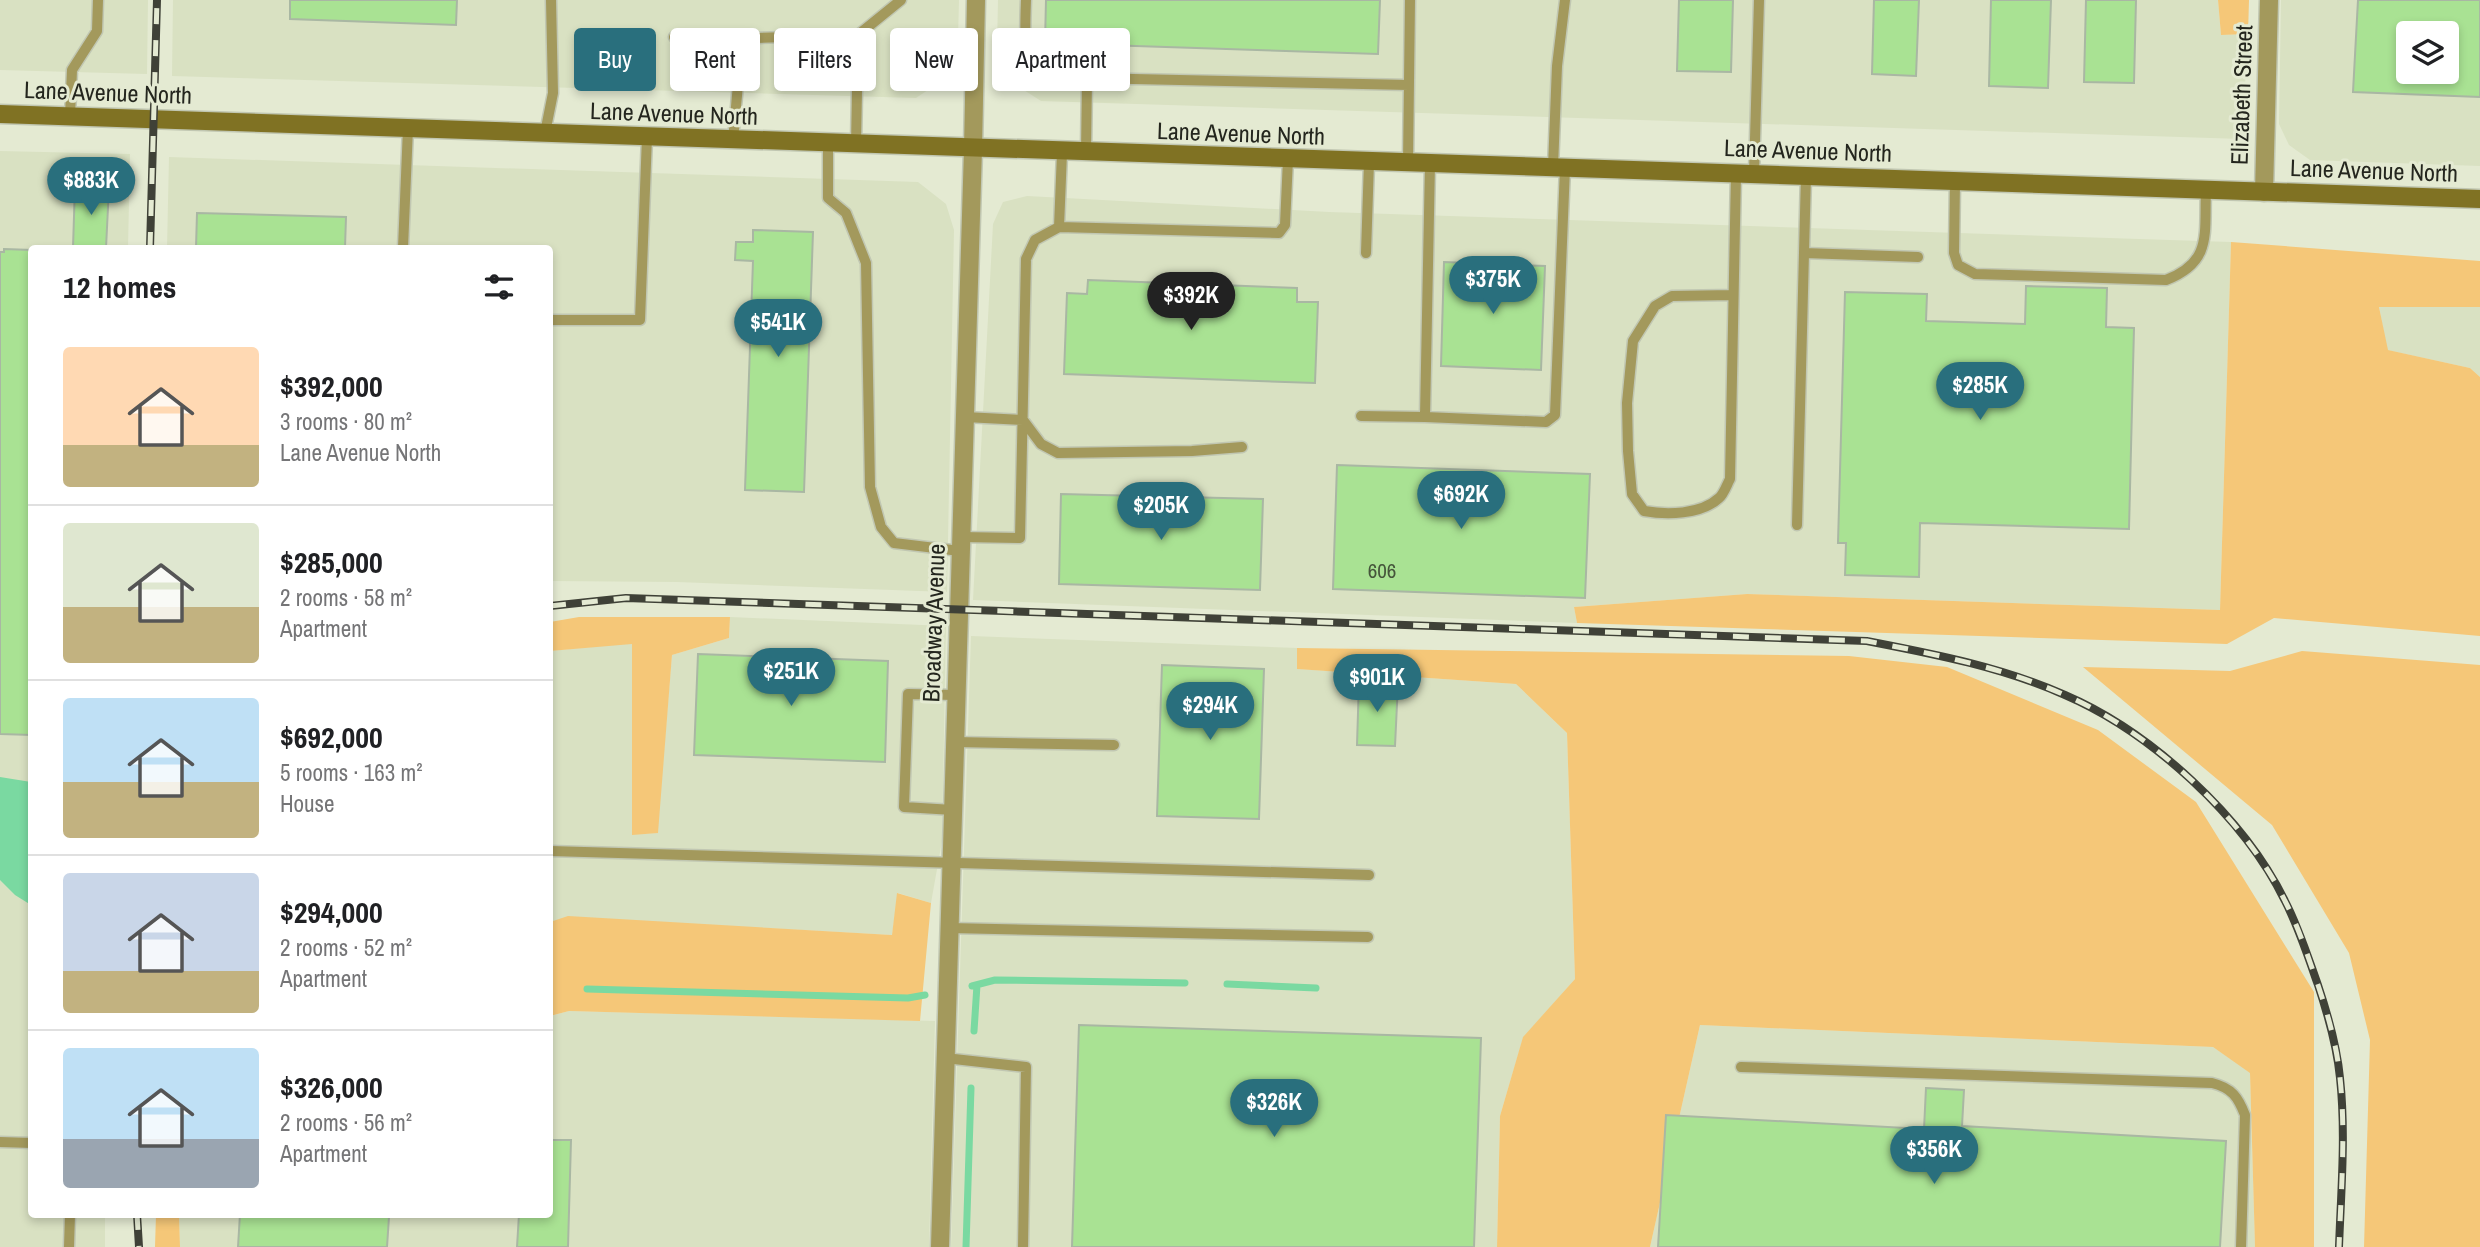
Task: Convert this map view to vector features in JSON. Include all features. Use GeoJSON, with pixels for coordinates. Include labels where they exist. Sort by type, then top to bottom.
{"type":"FeatureCollection","features":[{"type":"Feature","properties":{"kind":"main road","name":"Lane Avenue North"},"geometry":{"type":"LineString","coordinates":[[0,114],[2480,199]]}},
{"type":"Feature","properties":{"kind":"street","name":"Broadway Avenue"},"geometry":{"type":"LineString","coordinates":[[940,1247],[976,0]]}},
{"type":"Feature","properties":{"kind":"street","name":"Elizabeth Street"},"geometry":{"type":"LineString","coordinates":[[2263,192],[2269,0]]}},
{"type":"Feature","properties":{"kind":"lane"},"geometry":{"type":"LineString","coordinates":[[70,116],[72,69],[97,31],[98,0]]}},
{"type":"Feature","properties":{"kind":"lane"},"geometry":{"type":"LineString","coordinates":[[545,133],[553,93],[551,0]]}},
{"type":"Feature","properties":{"kind":"lane"},"geometry":{"type":"LineString","coordinates":[[867,28],[901,0]]}},
{"type":"Feature","properties":{"kind":"lane"},"geometry":{"type":"LineString","coordinates":[[1025,28],[1026,0]]}},
{"type":"Feature","properties":{"kind":"lane"},"geometry":{"type":"LineString","coordinates":[[1408,163],[1410,0]]}},
{"type":"Feature","properties":{"kind":"lane"},"geometry":{"type":"LineString","coordinates":[[1361,416],[1546,422],[1555,415],[1559,167],[1557,66],[1565,0]]}},
{"type":"Feature","properties":{"kind":"lane"},"geometry":{"type":"LineString","coordinates":[[1733,295],[1672,296],[1655,306],[1633,341],[1627,403],[1628,451],[1632,494],[1644,511],[1663,514],[1691,510],[1720,498],[1730,479],[1733,295],[1759,0]]}},
{"type":"Feature","properties":{"kind":"lane"},"geometry":{"type":"LineString","coordinates":[[1130,79],[1409,85]]}},
{"type":"Feature","properties":{"kind":"lane"},"geometry":{"type":"LineString","coordinates":[[733,140],[737,91]]}},
{"type":"Feature","properties":{"kind":"lane"},"geometry":{"type":"LineString","coordinates":[[856,145],[857,91]]}},
{"type":"Feature","properties":{"kind":"lane"},"geometry":{"type":"LineString","coordinates":[[1086,153],[1087,91]]}},
{"type":"Feature","properties":{"kind":"lane"},"geometry":{"type":"LineString","coordinates":[[403,245],[408,128]]}},
{"type":"Feature","properties":{"kind":"lane"},"geometry":{"type":"LineString","coordinates":[[553,320],[640,320],[647,137]]}},
{"type":"Feature","properties":{"kind":"lane"},"geometry":{"type":"LineString","coordinates":[[828,144],[828,198],[846,213],[866,263],[870,487],[881,527],[894,543],[961,544],[1020,538],[1026,260],[1035,240],[1059,227],[1279,233],[1285,225],[1288,159]]}},
{"type":"Feature","properties":{"kind":"lane"},"geometry":{"type":"LineString","coordinates":[[1059,227],[1062,152]]}},
{"type":"Feature","properties":{"kind":"lane"},"geometry":{"type":"LineString","coordinates":[[1366,253],[1370,162]]}},
{"type":"Feature","properties":{"kind":"lane"},"geometry":{"type":"LineString","coordinates":[[1426,417],[1430,163]]}},
{"type":"Feature","properties":{"kind":"lane"},"geometry":{"type":"LineString","coordinates":[[1797,525],[1806,175]]}},
{"type":"Feature","properties":{"kind":"lane"},"geometry":{"type":"LineString","coordinates":[[1955,181],[1954,253],[1958,265],[1975,274],[2166,280],[2185,273],[2203,250],[2206,190]]}},
{"type":"Feature","properties":{"kind":"lane"},"geometry":{"type":"LineString","coordinates":[[1804,253],[1918,257]]}},
{"type":"Feature","properties":{"kind":"lane"},"geometry":{"type":"LineString","coordinates":[[965,417],[1023,420],[1041,443],[1058,453],[1192,451],[1242,447]]}},
{"type":"Feature","properties":{"kind":"lane"},"geometry":{"type":"LineString","coordinates":[[953,810],[904,807],[908,694],[956,695]]}},
{"type":"Feature","properties":{"kind":"lane"},"geometry":{"type":"LineString","coordinates":[[955,742],[1114,745]]}},
{"type":"Feature","properties":{"kind":"lane"},"geometry":{"type":"LineString","coordinates":[[553,851],[951,865],[1369,874]]}},
{"type":"Feature","properties":{"kind":"lane"},"geometry":{"type":"LineString","coordinates":[[949,928],[1368,937]]}},
{"type":"Feature","properties":{"kind":"lane"},"geometry":{"type":"LineString","coordinates":[[945,1058],[1026,1067],[1023,1247]]}},
{"type":"Feature","properties":{"kind":"lane"},"geometry":{"type":"LineString","coordinates":[[1741,1067],[2212,1083],[2227,1087],[2238,1098],[2245,1115],[2241,1247]]}},
{"type":"Feature","properties":{"kind":"lane"},"geometry":{"type":"LineString","coordinates":[[0,1142],[28,1143]]}},
{"type":"Feature","properties":{"kind":"lane"},"geometry":{"type":"LineString","coordinates":[[69,1247],[70,1218]]}},
{"type":"Feature","properties":{"kind":"shaded area"},"geometry":{"type":"Polygon","coordinates":[[[0,0],[148,0],[147,74],[0,70],[0,0]]]}},
{"type":"Feature","properties":{"kind":"shaded area"},"geometry":{"type":"Polygon","coordinates":[[[173,0],[959,0],[958,28],[890,28],[890,91],[926,91],[916,98],[679,91],[760,91],[760,28],[670,28],[670,91],[656,90],[656,28],[574,28],[574,88],[172,76],[173,0]]]}},
{"type":"Feature","properties":{"kind":"shaded area"},"geometry":{"type":"Polygon","coordinates":[[[998,0],[2218,0],[2221,35],[2248,34],[2242,139],[1041,101],[1025,91],[1130,91],[1130,28],[997,28],[998,0]]]}},
{"type":"Feature","properties":{"kind":"shaded area"},"geometry":{"type":"Polygon","coordinates":[[[2218,0],[2249,0],[2248,34],[2221,35],[2218,0]]]}},
{"type":"Feature","properties":{"kind":"shaded area"},"geometry":{"type":"Polygon","coordinates":[[[2281,0],[2480,0],[2480,166],[2310,160],[2289,145],[2279,124],[2281,0]]]}},
{"type":"Feature","properties":{"kind":"shaded area"},"geometry":{"type":"Polygon","coordinates":[[[0,151],[130,154],[128,245],[28,245],[28,1218],[105,1218],[105,1247],[0,1247],[0,151]]]}},
{"type":"Feature","properties":{"kind":"shaded area"},"geometry":{"type":"Polygon","coordinates":[[[169,157],[918,182],[946,204],[954,230],[947,592],[677,582],[553,581],[553,245],[167,245],[169,157]]]}},
{"type":"Feature","properties":{"kind":"shaded area"},"geometry":{"type":"Polygon","coordinates":[[[1027,196],[1329,212],[2231,242],[2220,610],[1747,594],[1574,607],[1577,623],[973,600],[993,224],[1003,202],[1027,196]]]}},
{"type":"Feature","properties":{"kind":"shaded area"},"geometry":{"type":"Polygon","coordinates":[[[2231,242],[2480,261],[2480,307],[2379,307],[2388,350],[2470,368],[2480,377],[2480,636],[2274,618],[2227,644],[1577,623],[1574,607],[1747,594],[2220,610],[2231,242]]]}},
{"type":"Feature","properties":{"kind":"shaded area"},"geometry":{"type":"Polygon","coordinates":[[[2379,306],[2480,307],[2480,377],[2470,368],[2387,350],[2379,306]]]}},
{"type":"Feature","properties":{"kind":"shaded area"},"geometry":{"type":"Polygon","coordinates":[[[579,617],[730,617],[729,638],[672,655],[658,833],[632,835],[632,644],[553,651],[553,621],[579,617]]]}},
{"type":"Feature","properties":{"kind":"shaded area"},"geometry":{"type":"Polygon","coordinates":[[[730,617],[946,626],[942,841],[931,903],[898,893],[892,935],[568,917],[553,921],[553,651],[632,643],[632,834],[657,833],[672,655],[729,638],[730,617]]]}},
{"type":"Feature","properties":{"kind":"shaded area"},"geometry":{"type":"Polygon","coordinates":[[[971,636],[1297,648],[1298,669],[1516,684],[1567,733],[1575,979],[1523,1038],[1500,1116],[1497,1247],[951,1247],[971,636]]]}},
{"type":"Feature","properties":{"kind":"shaded area"},"geometry":{"type":"Polygon","coordinates":[[[1297,648],[1849,656],[1947,667],[2098,730],[2196,802],[2314,992],[2314,1247],[2255,1247],[2250,1073],[2213,1047],[1700,1025],[1650,1247],[1497,1247],[1500,1116],[1523,1037],[1575,979],[1567,733],[1516,684],[1297,669],[1297,648]]]}},
{"type":"Feature","properties":{"kind":"shaded area"},"geometry":{"type":"Polygon","coordinates":[[[2302,651],[2480,665],[2480,1247],[2364,1247],[2370,1040],[2349,953],[2272,825],[2083,667],[2230,671],[2302,651]]]}},
{"type":"Feature","properties":{"kind":"shaded area"},"geometry":{"type":"Polygon","coordinates":[[[0,777],[28,782],[28,903],[0,880],[0,777]]]}},
{"type":"Feature","properties":{"kind":"shaded area"},"geometry":{"type":"Polygon","coordinates":[[[897,893],[931,903],[920,1021],[569,1011],[553,1015],[553,921],[568,916],[892,935],[897,893]]]}},
{"type":"Feature","properties":{"kind":"shaded area"},"geometry":{"type":"Polygon","coordinates":[[[569,1011],[935,1021],[929,1247],[180,1247],[179,1218],[553,1218],[553,1015],[569,1011]]]}},
{"type":"Feature","properties":{"kind":"shaded area"},"geometry":{"type":"Polygon","coordinates":[[[1700,1025],[2213,1047],[2250,1072],[2255,1247],[1650,1247],[1700,1025]]]}},
{"type":"Feature","properties":{"kind":"shaded area"},"geometry":{"type":"Polygon","coordinates":[[[156,1218],[179,1218],[180,1247],[155,1247],[156,1218]]]}},
{"type":"Feature","properties":{"kind":"building"},"geometry":{"type":"Polygon","coordinates":[[[290,0],[457,0],[456,25],[290,19],[290,0]]]}},
{"type":"Feature","properties":{"kind":"building"},"geometry":{"type":"Polygon","coordinates":[[[1046,0],[1380,0],[1378,54],[1130,46],[1130,28],[1045,28],[1046,0]]]}},
{"type":"Feature","properties":{"kind":"building"},"geometry":{"type":"Polygon","coordinates":[[[1679,0],[1733,0],[1731,72],[1677,71],[1679,0]]]}},
{"type":"Feature","properties":{"kind":"building"},"geometry":{"type":"Polygon","coordinates":[[[1874,0],[1919,0],[1916,76],[1872,74],[1874,0]]]}},
{"type":"Feature","properties":{"kind":"building"},"geometry":{"type":"Polygon","coordinates":[[[1991,0],[2051,0],[2048,88],[1989,86],[1991,0]]]}},
{"type":"Feature","properties":{"kind":"building"},"geometry":{"type":"Polygon","coordinates":[[[2086,0],[2136,0],[2134,83],[2084,82],[2086,0]]]}},
{"type":"Feature","properties":{"kind":"building"},"geometry":{"type":"Polygon","coordinates":[[[2358,0],[2480,0],[2480,97],[2353,92],[2358,0]]]}},
{"type":"Feature","properties":{"kind":"building"},"geometry":{"type":"Polygon","coordinates":[[[75,185],[109,187],[106,245],[73,245],[75,185]]]}},
{"type":"Feature","properties":{"kind":"building"},"geometry":{"type":"Polygon","coordinates":[[[197,213],[346,217],[345,245],[196,245],[197,213]]]}},
{"type":"Feature","properties":{"kind":"building"},"geometry":{"type":"Polygon","coordinates":[[[753,230],[813,232],[804,492],[745,490],[753,261],[735,260],[736,242],[753,242],[753,230]]]}},
{"type":"Feature","properties":{"kind":"building"},"geometry":{"type":"Polygon","coordinates":[[[4,249],[28,250],[28,735],[0,734],[0,252],[4,252],[4,249]]]}},
{"type":"Feature","properties":{"kind":"building"},"geometry":{"type":"Polygon","coordinates":[[[1444,262],[1545,266],[1541,370],[1441,366],[1444,262]]]}},
{"type":"Feature","properties":{"kind":"building"},"geometry":{"type":"Polygon","coordinates":[[[1088,280],[1297,288],[1297,302],[1318,302],[1315,383],[1064,374],[1067,293],[1087,294],[1088,280]]]}},
{"type":"Feature","properties":{"kind":"building"},"geometry":{"type":"Polygon","coordinates":[[[2026,286],[2107,288],[2106,327],[2134,328],[2129,529],[1920,523],[1919,577],[1845,575],[1846,543],[1838,543],[1845,292],[1927,294],[1926,321],[2025,324],[2026,286]]]}},
{"type":"Feature","properties":{"kind":"building"},"geometry":{"type":"Polygon","coordinates":[[[1337,465],[1590,474],[1585,598],[1333,589],[1337,465]]]}},
{"type":"Feature","properties":{"kind":"building"},"geometry":{"type":"Polygon","coordinates":[[[1061,494],[1263,499],[1260,590],[1059,584],[1061,494]]]}},
{"type":"Feature","properties":{"kind":"building"},"geometry":{"type":"Polygon","coordinates":[[[698,654],[888,661],[885,762],[694,755],[698,654]]]}},
{"type":"Feature","properties":{"kind":"building"},"geometry":{"type":"Polygon","coordinates":[[[1162,665],[1264,669],[1259,819],[1157,816],[1162,665]]]}},
{"type":"Feature","properties":{"kind":"building"},"geometry":{"type":"Polygon","coordinates":[[[1359,681],[1398,683],[1395,746],[1357,745],[1359,681]]]}},
{"type":"Feature","properties":{"kind":"building"},"geometry":{"type":"Polygon","coordinates":[[[1079,1025],[1481,1038],[1474,1247],[1072,1247],[1079,1025]]]}},
{"type":"Feature","properties":{"kind":"building"},"geometry":{"type":"Polygon","coordinates":[[[1926,1088],[1964,1090],[1962,1126],[2226,1141],[2220,1247],[1658,1247],[1666,1115],[1924,1129],[1926,1088]]]}},
{"type":"Feature","properties":{"kind":"building"},"geometry":{"type":"Polygon","coordinates":[[[553,1140],[571,1140],[568,1247],[517,1247],[519,1218],[553,1218],[553,1140]]]}},
{"type":"Feature","properties":{"kind":"building"},"geometry":{"type":"Polygon","coordinates":[[[240,1218],[389,1218],[387,1247],[238,1247],[240,1218]]]}},
{"type":"Feature","properties":{"kind":"waterway"},"geometry":{"type":"LineString","coordinates":[[972,986],[995,980],[1185,983]]}},
{"type":"Feature","properties":{"kind":"waterway"},"geometry":{"type":"LineString","coordinates":[[1227,984],[1316,988]]}},
{"type":"Feature","properties":{"kind":"waterway"},"geometry":{"type":"LineString","coordinates":[[974,1031],[977,985]]}},
{"type":"Feature","properties":{"kind":"waterway"},"geometry":{"type":"LineString","coordinates":[[587,989],[908,998],[925,995]]}},
{"type":"Feature","properties":{"kind":"waterway"},"geometry":{"type":"LineString","coordinates":[[966,1247],[971,1088]]}},
{"type":"Feature","properties":{"kind":"railway"},"geometry":{"type":"LineString","coordinates":[[150,245],[157,0]]}},
{"type":"Feature","properties":{"kind":"railway"},"geometry":{"type":"LineString","coordinates":[[553,606],[626,598],[1867,641],[1968,662],[2041,685],[2097,711],[2130,731],[2192,780],[2245,839],[2285,901],[2322,996],[2339,1066],[2343,1141],[2339,1247]]}},
{"type":"Feature","properties":{"kind":"railway"},"geometry":{"type":"LineString","coordinates":[[137,1218],[139,1247]]}}]}
